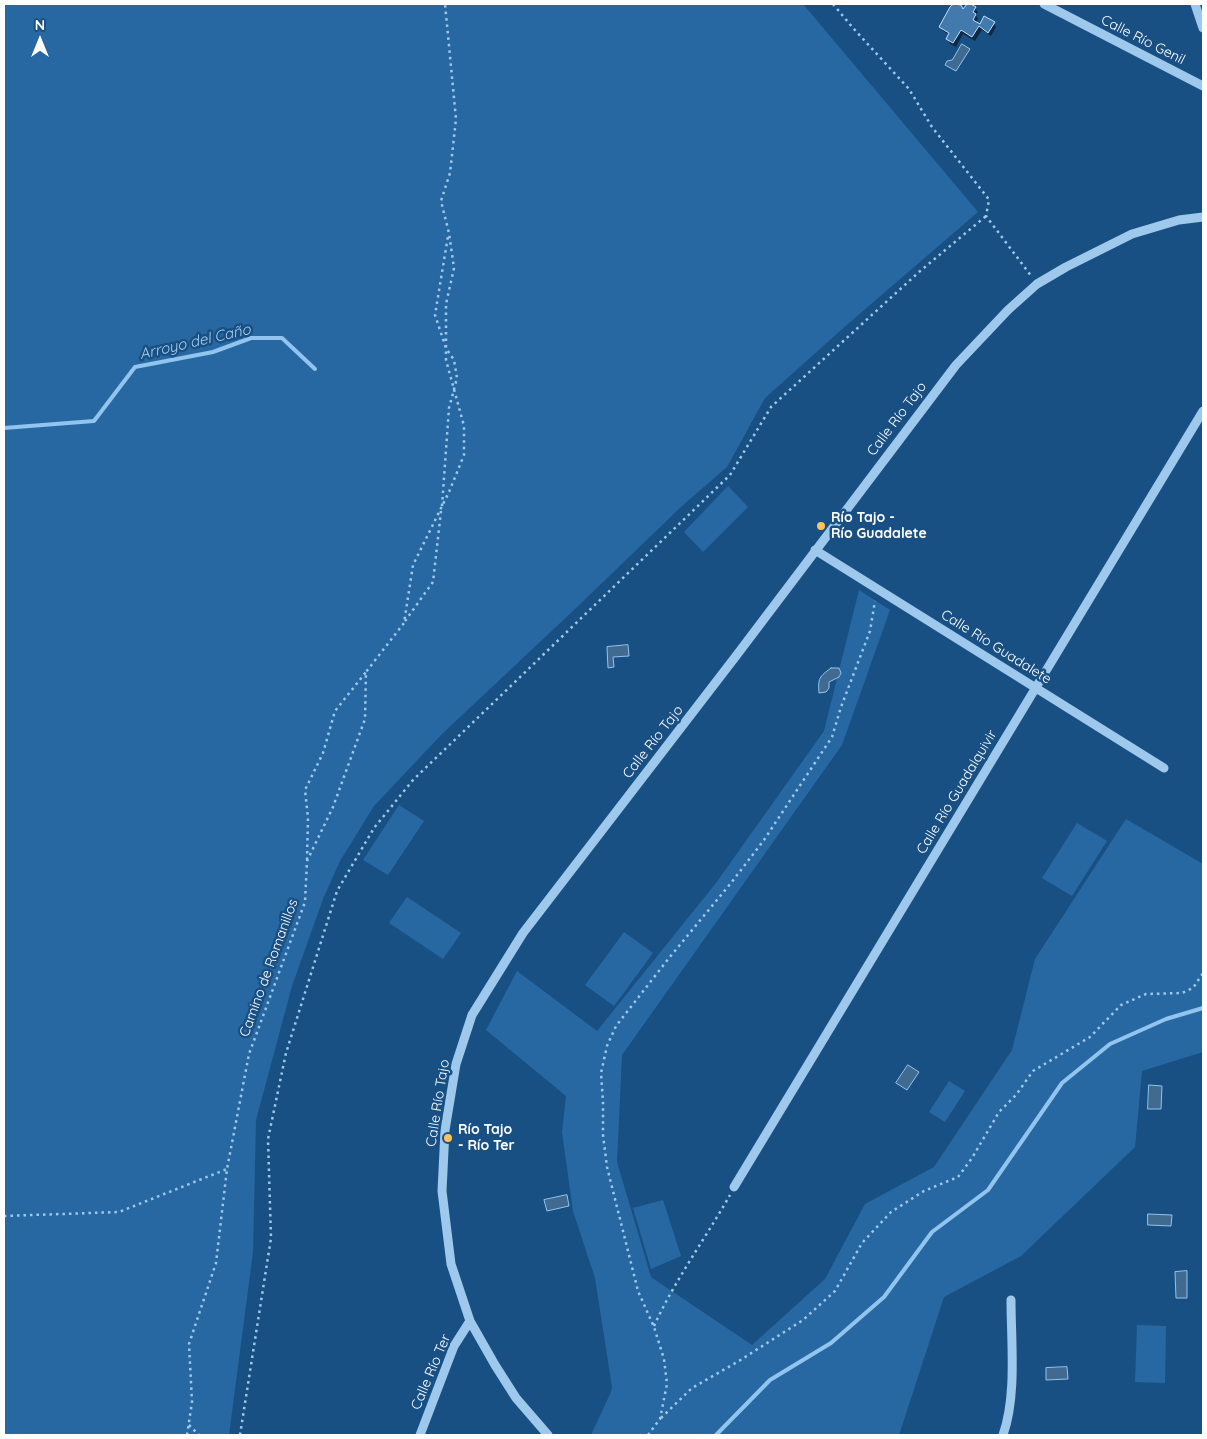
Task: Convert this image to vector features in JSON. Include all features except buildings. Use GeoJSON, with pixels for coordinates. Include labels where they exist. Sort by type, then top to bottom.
{"type":"FeatureCollection","features":[{"type":"Feature","properties":{"kind":"street","name":"Calle Río Genil"},"geometry":{"type":"LineString","coordinates":[[1044,4],[1203,86]]}},
{"type":"Feature","properties":{"kind":"street"},"geometry":{"type":"LineString","coordinates":[[1195,4],[1203,28]]}},
{"type":"Feature","properties":{"kind":"street","name":"Calle Río Tajo"},"geometry":{"type":"LineString","coordinates":[[548,1435],[516,1398],[470,1321],[451,1264],[442,1191],[445,1130],[456,1064],[472,1015],[524,933],[956,365],[1008,310],[1037,284],[1066,267],[1132,234],[1179,220],[1203,217]]}},
{"type":"Feature","properties":{"kind":"street","name":"Calle Río Guadalquivir"},"geometry":{"type":"LineString","coordinates":[[734,1187],[1203,411]]}},
{"type":"Feature","properties":{"kind":"street","name":"Calle Río Guadalete"},"geometry":{"type":"LineString","coordinates":[[814,550],[1164,768]]}},
{"type":"Feature","properties":{"kind":"street"},"geometry":{"type":"LineString","coordinates":[[1003,1435],[1007,1425],[1011,1392],[1012,1300]]}},
{"type":"Feature","properties":{"kind":"street","name":"Calle Río Ter"},"geometry":{"type":"LineString","coordinates":[[420,1435],[454,1346],[470,1321]]}},
{"type":"Feature","properties":{"kind":"path"},"geometry":{"type":"LineString","coordinates":[[404,623],[413,565],[464,455],[464,426],[446,360],[446,304],[454,268],[449,233],[440,201],[450,173],[456,119],[445,4]]}},
{"type":"Feature","properties":{"kind":"path"},"geometry":{"type":"LineString","coordinates":[[240,1435],[271,1238],[268,1139],[286,1053],[337,890],[370,836],[413,780],[730,475],[771,407],[919,272],[986,216],[989,200],[987,197],[932,127],[909,90],[833,4]]}},
{"type":"Feature","properties":{"kind":"path"},"geometry":{"type":"LineString","coordinates":[[986,216],[1037,284]]}},
{"type":"Feature","properties":{"kind":"path"},"geometry":{"type":"LineString","coordinates":[[307,861],[308,818],[305,790],[324,753],[334,711],[404,623],[433,582],[449,408],[457,378],[454,360],[446,348],[435,315],[449,233]]}},
{"type":"Feature","properties":{"kind":"path"},"geometry":{"type":"LineString","coordinates":[[660,1419],[667,1384],[664,1359],[654,1327],[638,1292],[606,1166],[603,1135],[604,1102],[600,1073],[606,1046],[616,1026],[668,958],[731,883],[764,840],[832,737],[841,707],[870,631],[878,589]]}},
{"type":"Feature","properties":{"kind":"path","name":"Camino de Romanillos"},"geometry":{"type":"LineString","coordinates":[[187,1435],[192,1402],[189,1344],[216,1263],[227,1169],[249,1054],[305,902],[307,861],[333,807],[365,719],[366,672]]}},
{"type":"Feature","properties":{"kind":"path"},"geometry":{"type":"LineString","coordinates":[[648,1435],[660,1419],[692,1388],[739,1362],[803,1320],[835,1291],[862,1243],[892,1212],[924,1191],[958,1177],[972,1158],[999,1112],[1016,1095],[1033,1071],[1090,1037],[1121,1005],[1146,994],[1182,993],[1193,988],[1203,973]]}},
{"type":"Feature","properties":{"kind":"path"},"geometry":{"type":"LineString","coordinates":[[4,1216],[119,1212],[227,1169]]}},
{"type":"Feature","properties":{"kind":"path"},"geometry":{"type":"LineString","coordinates":[[654,1327],[680,1274],[734,1187]]}},
{"type":"Feature","properties":{"kind":"path"},"geometry":{"type":"LineString","coordinates":[[189,1425],[198,1435]]}},
{"type":"Feature","properties":{"kind":"shaded area"},"geometry":{"type":"Polygon","coordinates":[[[4,4],[803,4],[978,212],[765,398],[727,467],[683,505],[442,734],[374,806],[340,861],[323,899],[292,986],[256,1120],[253,1252],[229,1435],[4,1435],[4,4]]]}},
{"type":"Feature","properties":{"kind":"shaded area"},"geometry":{"type":"Polygon","coordinates":[[[962,44],[970,49],[956,71],[945,65],[947,61],[952,60],[962,44]]]}},
{"type":"Feature","properties":{"kind":"shaded area"},"geometry":{"type":"Polygon","coordinates":[[[728,486],[748,507],[703,552],[684,532],[728,486]]]}},
{"type":"Feature","properties":{"kind":"shaded area"},"geometry":{"type":"Polygon","coordinates":[[[859,590],[890,610],[842,745],[622,1055],[617,1162],[651,1277],[752,1345],[825,1279],[865,1204],[934,1167],[1012,1050],[1035,959],[1126,819],[1203,864],[1203,1052],[1142,1071],[1135,1147],[1021,1256],[944,1297],[899,1435],[591,1435],[612,1387],[595,1278],[573,1211],[562,1132],[566,1096],[486,1030],[517,971],[597,1031],[716,883],[824,731],[859,590]]]}},
{"type":"Feature","properties":{"kind":"shaded area"},"geometry":{"type":"Polygon","coordinates":[[[628,645],[629,656],[613,657],[614,667],[608,668],[607,647],[628,645]]]}},
{"type":"Feature","properties":{"kind":"shaded area"},"geometry":{"type":"Polygon","coordinates":[[[831,668],[839,668],[841,673],[839,677],[829,682],[829,688],[826,692],[819,693],[820,678],[831,668]]]}},
{"type":"Feature","properties":{"kind":"shaded area"},"geometry":{"type":"Polygon","coordinates":[[[399,805],[424,821],[388,875],[363,860],[399,805]]]}},
{"type":"Feature","properties":{"kind":"shaded area"},"geometry":{"type":"Polygon","coordinates":[[[1077,823],[1107,841],[1072,896],[1042,878],[1077,823]]]}},
{"type":"Feature","properties":{"kind":"shaded area"},"geometry":{"type":"Polygon","coordinates":[[[407,897],[461,933],[443,959],[389,923],[407,897]]]}},
{"type":"Feature","properties":{"kind":"shaded area"},"geometry":{"type":"Polygon","coordinates":[[[624,932],[653,953],[614,1006],[585,985],[624,932]]]}},
{"type":"Feature","properties":{"kind":"shaded area"},"geometry":{"type":"Polygon","coordinates":[[[908,1065],[919,1072],[907,1090],[896,1083],[908,1065]]]}},
{"type":"Feature","properties":{"kind":"shaded area"},"geometry":{"type":"Polygon","coordinates":[[[949,1081],[965,1091],[945,1122],[929,1112],[949,1081]]]}},
{"type":"Feature","properties":{"kind":"shaded area"},"geometry":{"type":"Polygon","coordinates":[[[1149,1085],[1162,1086],[1161,1109],[1148,1109],[1149,1085]]]}},
{"type":"Feature","properties":{"kind":"shaded area"},"geometry":{"type":"Polygon","coordinates":[[[567,1195],[569,1206],[547,1211],[544,1200],[567,1195]]]}},
{"type":"Feature","properties":{"kind":"shaded area"},"geometry":{"type":"Polygon","coordinates":[[[663,1200],[681,1256],[651,1269],[633,1208],[663,1200]]]}},
{"type":"Feature","properties":{"kind":"shaded area"},"geometry":{"type":"Polygon","coordinates":[[[1148,1214],[1172,1215],[1171,1226],[1148,1225],[1148,1214]]]}},
{"type":"Feature","properties":{"kind":"shaded area"},"geometry":{"type":"Polygon","coordinates":[[[1187,1271],[1187,1298],[1176,1298],[1175,1272],[1187,1271]]]}},
{"type":"Feature","properties":{"kind":"shaded area"},"geometry":{"type":"Polygon","coordinates":[[[1137,1325],[1166,1326],[1165,1383],[1135,1382],[1137,1325]]]}},
{"type":"Feature","properties":{"kind":"shaded area"},"geometry":{"type":"Polygon","coordinates":[[[1067,1367],[1068,1379],[1046,1380],[1046,1368],[1067,1367]]]}},
{"type":"Feature","properties":{"kind":"waterway","name":"Arroyo del Caño"},"geometry":{"type":"LineString","coordinates":[[4,428],[94,421],[135,367],[213,352],[251,338],[282,338],[315,369]]}},
{"type":"Feature","properties":{"kind":"waterway"},"geometry":{"type":"LineString","coordinates":[[716,1435],[770,1380],[831,1343],[884,1297],[932,1232],[988,1190],[1062,1083],[1110,1044],[1166,1019],[1203,1008]]}},
{"type":"Feature","properties":{"kind":"place","name":"Río Tajo - Río Guadalete"},"geometry":{"type":"Point","coordinates":[821,526]}},
{"type":"Feature","properties":{"kind":"place","name":"Río Tajo - Río Ter"},"geometry":{"type":"Point","coordinates":[448,1138]}}]}
